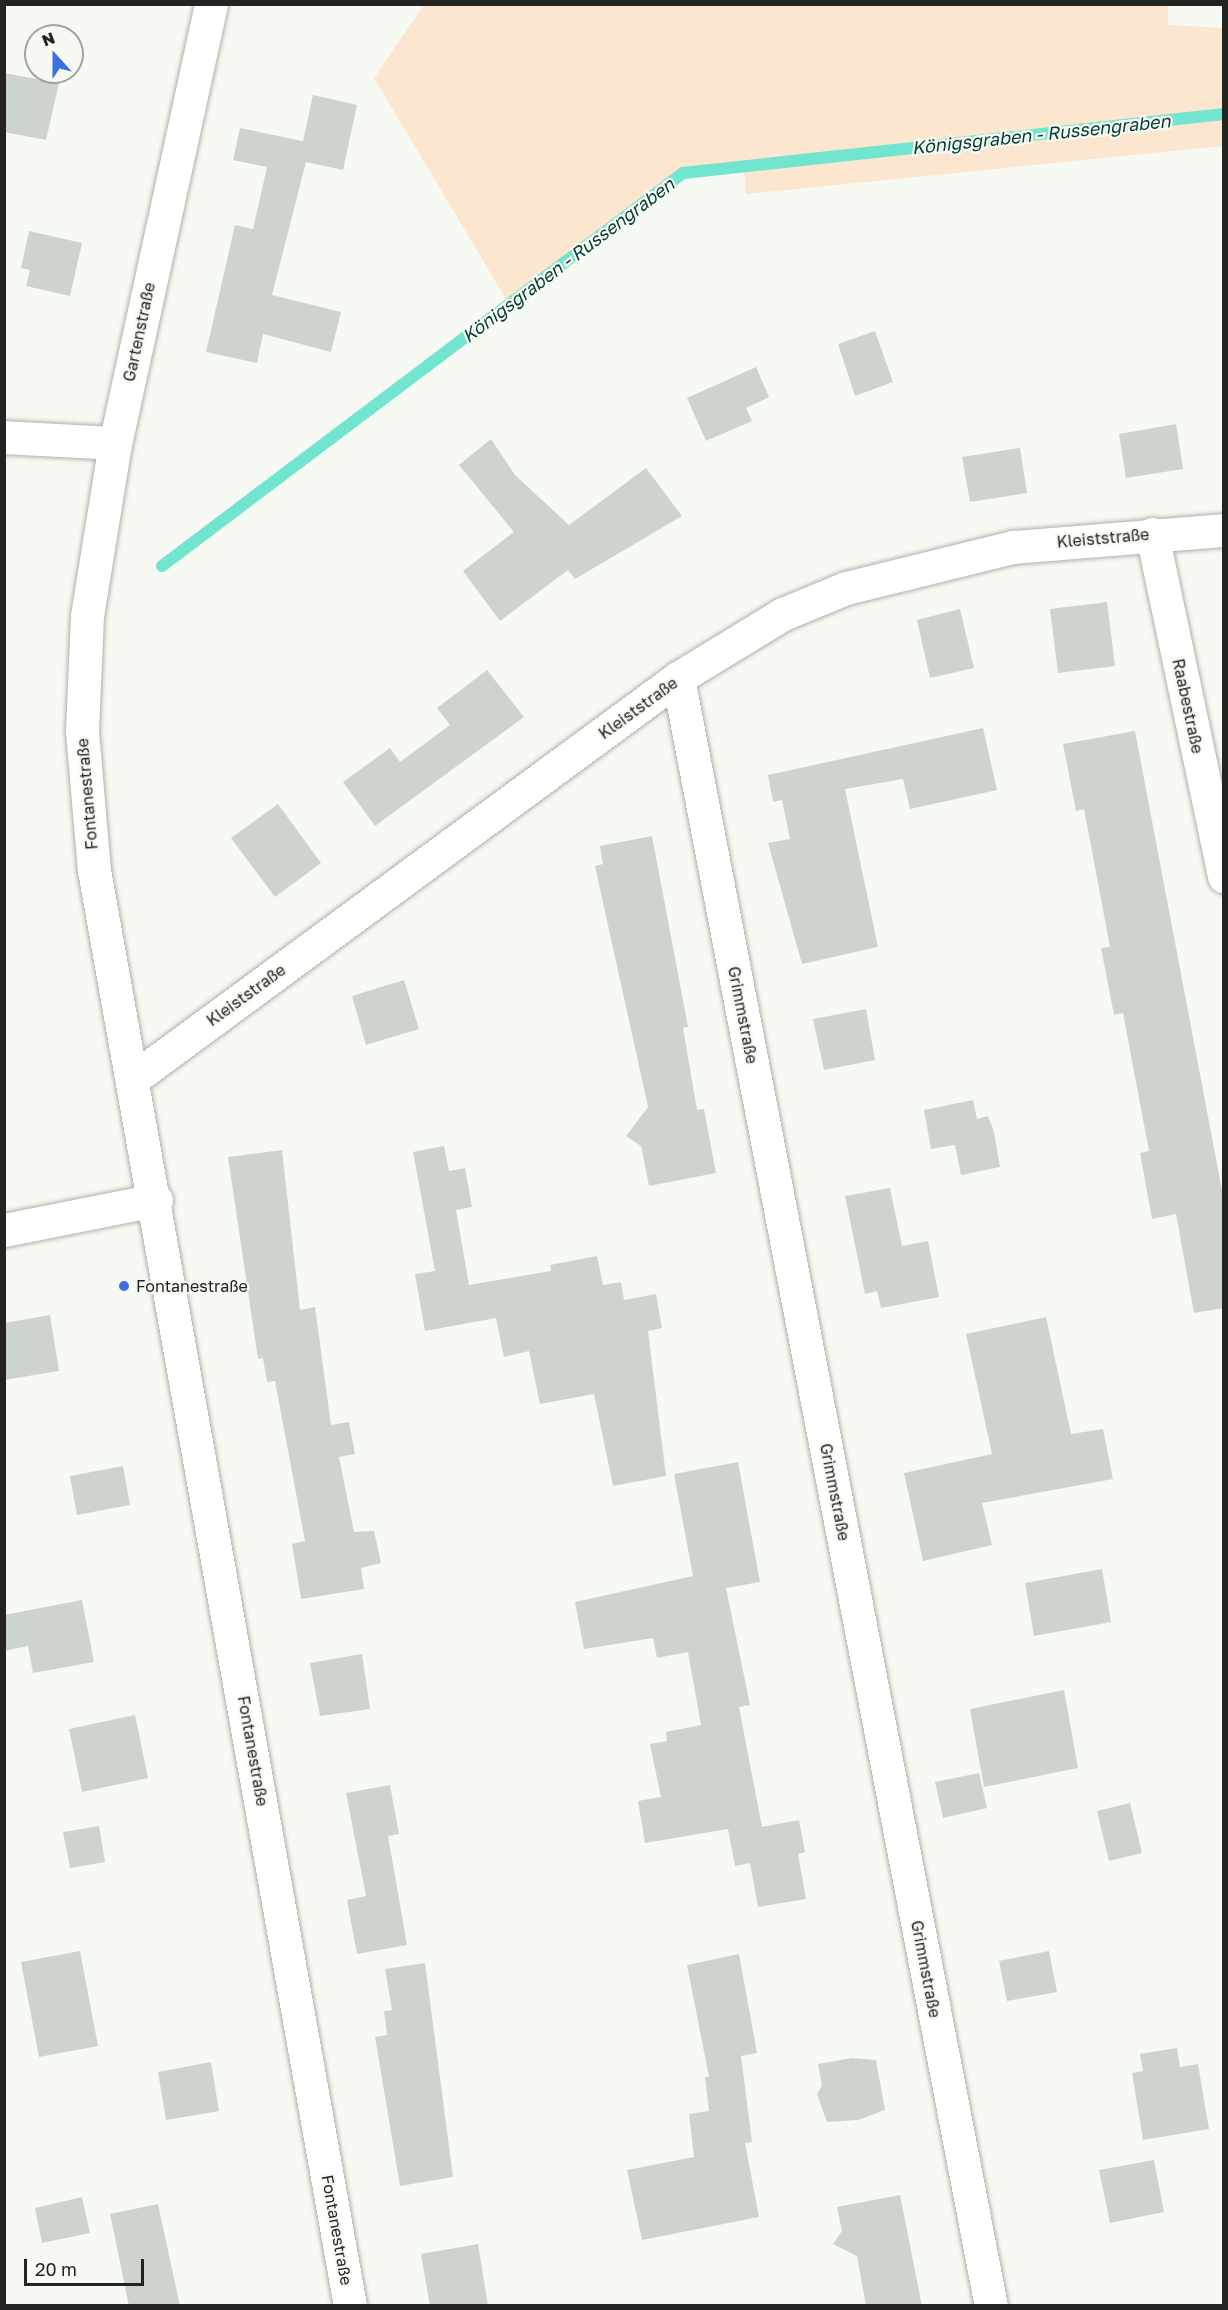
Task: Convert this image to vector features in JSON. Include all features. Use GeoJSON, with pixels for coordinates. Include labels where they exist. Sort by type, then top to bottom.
{"type":"FeatureCollection","features":[{"type":"Feature","properties":{"kind":"street","name":"Gartenstraße"},"geometry":{"type":"LineString","coordinates":[[85,663],[87,616],[115,443],[212,4]]}},
{"type":"Feature","properties":{"kind":"street"},"geometry":{"type":"LineString","coordinates":[[4,437],[115,443]]}},
{"type":"Feature","properties":{"kind":"street","name":"Kleiststraße"},"geometry":{"type":"LineString","coordinates":[[135,1078],[678,678],[783,614],[846,588],[1013,547],[1224,530]]}},
{"type":"Feature","properties":{"kind":"street","name":"Raabestraße"},"geometry":{"type":"LineString","coordinates":[[1152,534],[1222,865]]}},
{"type":"Feature","properties":{"kind":"street","name":"Fontanestraße"},"geometry":{"type":"LineString","coordinates":[[85,663],[82,731],[94,870],[135,1078],[350,2306]]}},
{"type":"Feature","properties":{"kind":"street","name":"Grimmstraße"},"geometry":{"type":"LineString","coordinates":[[678,678],[991,2306]]}},
{"type":"Feature","properties":{"kind":"street"},"geometry":{"type":"LineString","coordinates":[[4,1230],[156,1200]]}},
{"type":"Feature","properties":{"kind":"shaded area"},"geometry":{"type":"Polygon","coordinates":[[[424,5],[1168,5],[1168,25],[1223,28],[1223,146],[746,194],[744,168],[684,174],[512,309],[374,78],[424,5]]]}},
{"type":"Feature","properties":{"kind":"building"},"geometry":{"type":"Polygon","coordinates":[[[4,73],[24,77],[24,84],[59,84],[46,140],[4,132],[4,73]]]}},
{"type":"Feature","properties":{"kind":"building"},"geometry":{"type":"Polygon","coordinates":[[[313,95],[357,105],[343,170],[306,162],[272,295],[341,312],[331,352],[263,334],[257,363],[206,352],[235,225],[253,229],[267,167],[233,160],[240,128],[303,141],[313,95]]]}},
{"type":"Feature","properties":{"kind":"building"},"geometry":{"type":"Polygon","coordinates":[[[29,231],[82,243],[70,296],[26,286],[30,270],[21,268],[29,231]]]}},
{"type":"Feature","properties":{"kind":"building"},"geometry":{"type":"Polygon","coordinates":[[[875,331],[893,382],[855,396],[838,344],[875,331]]]}},
{"type":"Feature","properties":{"kind":"building"},"geometry":{"type":"Polygon","coordinates":[[[756,367],[769,397],[746,408],[752,421],[706,441],[687,398],[756,367]]]}},
{"type":"Feature","properties":{"kind":"building"},"geometry":{"type":"Polygon","coordinates":[[[1176,424],[1183,469],[1126,478],[1119,434],[1176,424]]]}},
{"type":"Feature","properties":{"kind":"building"},"geometry":{"type":"Polygon","coordinates":[[[491,439],[515,475],[569,525],[646,468],[682,516],[575,579],[568,570],[500,621],[463,571],[514,532],[459,465],[491,439]]]}},
{"type":"Feature","properties":{"kind":"building"},"geometry":{"type":"Polygon","coordinates":[[[1020,448],[1027,493],[970,502],[962,457],[1020,448]]]}},
{"type":"Feature","properties":{"kind":"building"},"geometry":{"type":"Polygon","coordinates":[[[1107,602],[1115,666],[1058,673],[1050,609],[1107,602]]]}},
{"type":"Feature","properties":{"kind":"building"},"geometry":{"type":"Polygon","coordinates":[[[960,609],[974,668],[930,678],[917,620],[960,609]]]}},
{"type":"Feature","properties":{"kind":"building"},"geometry":{"type":"Polygon","coordinates":[[[487,670],[524,717],[375,826],[343,782],[390,748],[400,762],[450,725],[437,708],[487,670]]]}},
{"type":"Feature","properties":{"kind":"building"},"geometry":{"type":"Polygon","coordinates":[[[983,728],[997,790],[910,809],[903,779],[845,789],[878,947],[802,964],[768,843],[790,839],[782,800],[773,802],[768,775],[983,728]]]}},
{"type":"Feature","properties":{"kind":"building"},"geometry":{"type":"Polygon","coordinates":[[[1135,731],[1224,1201],[1224,1308],[1194,1313],[1176,1214],[1152,1219],[1140,1153],[1149,1151],[1123,1013],[1114,1015],[1101,948],[1110,947],[1084,809],[1076,811],[1063,744],[1135,731]]]}},
{"type":"Feature","properties":{"kind":"building"},"geometry":{"type":"Polygon","coordinates":[[[278,804],[321,863],[275,897],[231,838],[278,804]]]}},
{"type":"Feature","properties":{"kind":"building"},"geometry":{"type":"Polygon","coordinates":[[[652,836],[688,1027],[683,1028],[697,1110],[704,1109],[716,1173],[649,1186],[641,1146],[626,1136],[648,1107],[595,866],[603,864],[600,846],[652,836]]]}},
{"type":"Feature","properties":{"kind":"building"},"geometry":{"type":"Polygon","coordinates":[[[404,980],[419,1029],[366,1045],[352,996],[404,980]]]}},
{"type":"Feature","properties":{"kind":"building"},"geometry":{"type":"Polygon","coordinates":[[[866,1009],[875,1060],[824,1070],[813,1019],[866,1009]]]}},
{"type":"Feature","properties":{"kind":"building"},"geometry":{"type":"Polygon","coordinates":[[[973,1100],[977,1119],[988,1116],[994,1132],[1000,1167],[961,1175],[955,1145],[931,1149],[924,1110],[973,1100]]]}},
{"type":"Feature","properties":{"kind":"building"},"geometry":{"type":"Polygon","coordinates":[[[444,1146],[449,1171],[465,1168],[472,1207],[456,1210],[469,1285],[551,1271],[550,1265],[597,1256],[603,1285],[621,1282],[624,1300],[656,1294],[662,1328],[648,1331],[666,1476],[613,1486],[594,1394],[540,1404],[529,1351],[504,1357],[496,1318],[425,1331],[415,1274],[435,1271],[413,1152],[444,1146]]]}},
{"type":"Feature","properties":{"kind":"building"},"geometry":{"type":"Polygon","coordinates":[[[282,1150],[300,1310],[315,1307],[331,1425],[349,1422],[355,1454],[339,1457],[354,1532],[374,1531],[381,1563],[361,1568],[364,1589],[301,1599],[292,1544],[305,1541],[275,1381],[267,1382],[263,1358],[258,1359],[228,1157],[282,1150]]]}},
{"type":"Feature","properties":{"kind":"building"},"geometry":{"type":"Polygon","coordinates":[[[890,1188],[902,1246],[928,1241],[939,1297],[881,1308],[877,1291],[865,1294],[845,1196],[890,1188]]]}},
{"type":"Feature","properties":{"kind":"building"},"geometry":{"type":"Polygon","coordinates":[[[50,1315],[59,1371],[4,1380],[4,1323],[50,1315]]]}},
{"type":"Feature","properties":{"kind":"building"},"geometry":{"type":"Polygon","coordinates":[[[1046,1317],[1071,1434],[1103,1429],[1113,1479],[982,1503],[992,1545],[923,1561],[904,1473],[992,1454],[966,1334],[1046,1317]]]}},
{"type":"Feature","properties":{"kind":"building"},"geometry":{"type":"Polygon","coordinates":[[[738,1462],[760,1582],[726,1588],[750,1705],[739,1707],[762,1827],[799,1820],[805,1852],[798,1854],[806,1899],[758,1907],[750,1863],[735,1866],[728,1829],[645,1843],[638,1801],[661,1797],[650,1744],[667,1741],[666,1732],[701,1725],[688,1652],[657,1658],[653,1638],[584,1649],[575,1602],[693,1576],[674,1474],[738,1462]]]}},
{"type":"Feature","properties":{"kind":"building"},"geometry":{"type":"Polygon","coordinates":[[[123,1466],[130,1505],[77,1515],[70,1476],[123,1466]]]}},
{"type":"Feature","properties":{"kind":"building"},"geometry":{"type":"Polygon","coordinates":[[[1102,1569],[1111,1622],[1034,1636],[1025,1583],[1102,1569]]]}},
{"type":"Feature","properties":{"kind":"building"},"geometry":{"type":"Polygon","coordinates":[[[82,1600],[94,1662],[33,1673],[28,1646],[4,1651],[4,1615],[82,1600]]]}},
{"type":"Feature","properties":{"kind":"building"},"geometry":{"type":"Polygon","coordinates":[[[362,1654],[370,1709],[320,1716],[310,1663],[362,1654]]]}},
{"type":"Feature","properties":{"kind":"building"},"geometry":{"type":"Polygon","coordinates":[[[1064,1690],[1078,1768],[984,1787],[970,1709],[1064,1690]]]}},
{"type":"Feature","properties":{"kind":"building"},"geometry":{"type":"Polygon","coordinates":[[[135,1715],[148,1778],[82,1792],[69,1729],[135,1715]]]}},
{"type":"Feature","properties":{"kind":"building"},"geometry":{"type":"Polygon","coordinates":[[[979,1773],[987,1808],[943,1818],[935,1782],[979,1773]]]}},
{"type":"Feature","properties":{"kind":"building"},"geometry":{"type":"Polygon","coordinates":[[[390,1785],[399,1834],[388,1836],[407,1945],[357,1954],[347,1900],[366,1896],[346,1793],[390,1785]]]}},
{"type":"Feature","properties":{"kind":"building"},"geometry":{"type":"Polygon","coordinates":[[[1130,1803],[1142,1853],[1109,1861],[1097,1811],[1130,1803]]]}},
{"type":"Feature","properties":{"kind":"building"},"geometry":{"type":"Polygon","coordinates":[[[99,1826],[105,1862],[70,1868],[63,1832],[99,1826]]]}},
{"type":"Feature","properties":{"kind":"building"},"geometry":{"type":"Polygon","coordinates":[[[80,1951],[98,2046],[39,2057],[21,1962],[80,1951]]]}},
{"type":"Feature","properties":{"kind":"building"},"geometry":{"type":"Polygon","coordinates":[[[1049,1951],[1057,1992],[1007,2001],[999,1961],[1049,1951]]]}},
{"type":"Feature","properties":{"kind":"building"},"geometry":{"type":"Polygon","coordinates":[[[739,1954],[757,2053],[741,2056],[752,2142],[745,2143],[759,2217],[642,2240],[627,2170],[694,2157],[689,2114],[709,2111],[705,2077],[709,2077],[687,1965],[739,1954]]]}},
{"type":"Feature","properties":{"kind":"building"},"geometry":{"type":"Polygon","coordinates":[[[425,1963],[453,2177],[400,2186],[375,2037],[387,2035],[384,2011],[392,2010],[385,1969],[425,1963]]]}},
{"type":"Feature","properties":{"kind":"building"},"geometry":{"type":"Polygon","coordinates":[[[1177,2048],[1180,2067],[1198,2064],[1209,2129],[1143,2140],[1132,2073],[1143,2071],[1140,2054],[1177,2048]]]}},
{"type":"Feature","properties":{"kind":"building"},"geometry":{"type":"Polygon","coordinates":[[[852,2058],[876,2060],[885,2110],[858,2120],[827,2122],[817,2094],[822,2086],[818,2064],[852,2058]]]}},
{"type":"Feature","properties":{"kind":"building"},"geometry":{"type":"Polygon","coordinates":[[[211,2062],[219,2111],[166,2120],[158,2072],[211,2062]]]}},
{"type":"Feature","properties":{"kind":"building"},"geometry":{"type":"Polygon","coordinates":[[[1154,2160],[1164,2212],[1110,2223],[1099,2170],[1154,2160]]]}},
{"type":"Feature","properties":{"kind":"building"},"geometry":{"type":"Polygon","coordinates":[[[900,2195],[922,2306],[866,2306],[857,2256],[833,2244],[842,2231],[837,2207],[900,2195]]]}},
{"type":"Feature","properties":{"kind":"building"},"geometry":{"type":"Polygon","coordinates":[[[82,2197],[90,2233],[42,2243],[35,2208],[82,2197]]]}},
{"type":"Feature","properties":{"kind":"building"},"geometry":{"type":"Polygon","coordinates":[[[158,2204],[180,2306],[129,2306],[110,2214],[158,2204]]]}},
{"type":"Feature","properties":{"kind":"building"},"geometry":{"type":"Polygon","coordinates":[[[478,2244],[488,2306],[430,2306],[421,2254],[478,2244]]]}},
{"type":"Feature","properties":{"kind":"waterway","name":"Königsgraben - Russengraben"},"geometry":{"type":"LineString","coordinates":[[162,566],[683,173],[1224,114]]}},
{"type":"Feature","properties":{"kind":"place","name":"Fontanestraße"},"geometry":{"type":"Point","coordinates":[124,1286]}}]}
